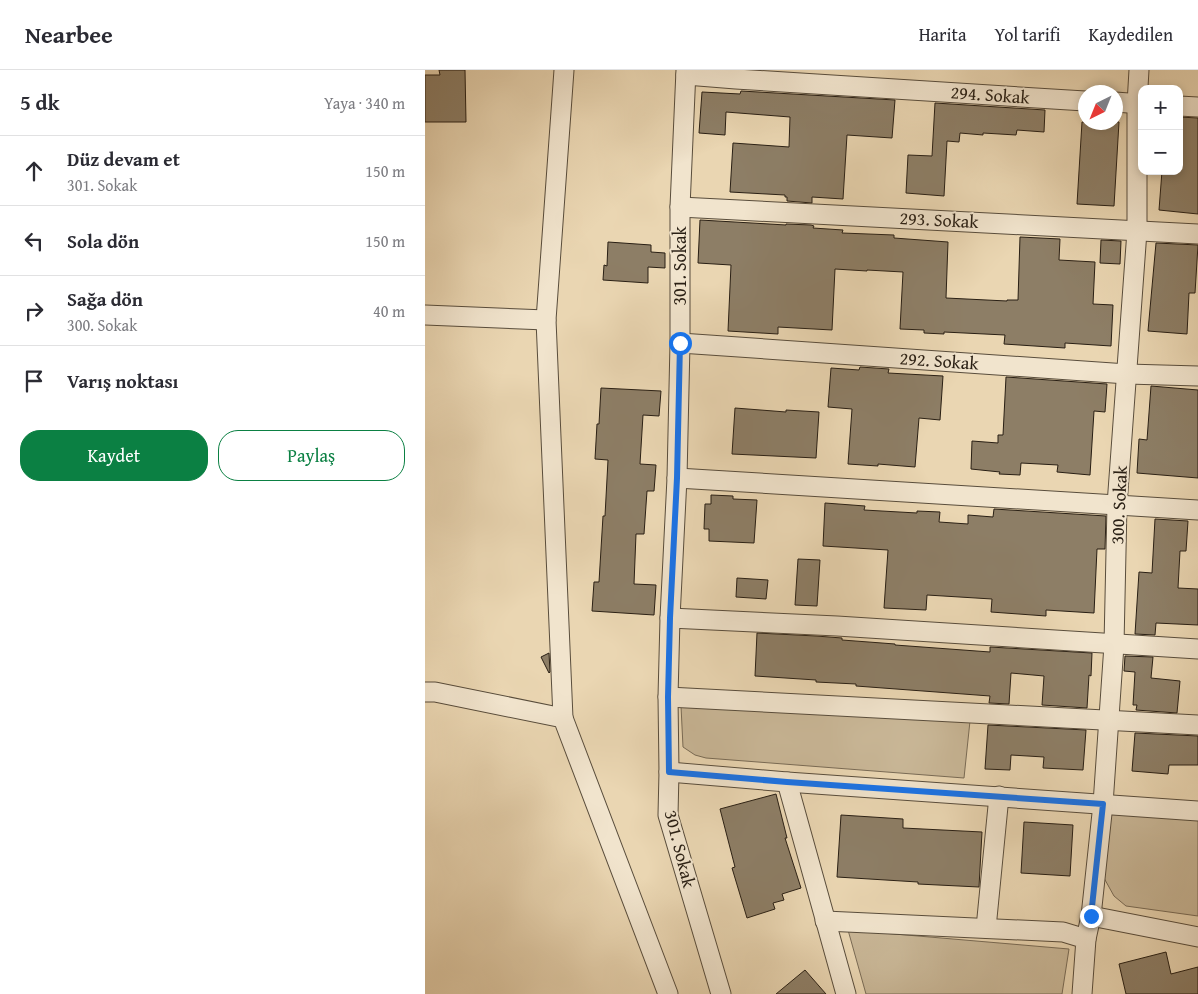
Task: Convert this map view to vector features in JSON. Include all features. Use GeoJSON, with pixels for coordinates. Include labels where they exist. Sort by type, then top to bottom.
{"type":"FeatureCollection","features":[{"type":"Feature","properties":{"kind":"street"},"geometry":{"type":"LineString","coordinates":[[564,70],[546,320],[563,718],[668,994]]}},
{"type":"Feature","properties":{"kind":"street","name":"300. Sokak"},"geometry":{"type":"LineString","coordinates":[[1139,70],[1139,85]]}},
{"type":"Feature","properties":{"kind":"street","name":"294. Sokak"},"geometry":{"type":"LineString","coordinates":[[686,72],[736,79],[1078,101]]}},
{"type":"Feature","properties":{"kind":"street","name":"301. Sokak"},"geometry":{"type":"LineString","coordinates":[[686,72],[680,207],[680,343],[677,478],[668,697],[668,815],[721,994]]}},
{"type":"Feature","properties":{"kind":"street"},"geometry":{"type":"LineString","coordinates":[[1123,103],[1138,104]]}},
{"type":"Feature","properties":{"kind":"street"},"geometry":{"type":"LineString","coordinates":[[1183,106],[1198,107]]}},
{"type":"Feature","properties":{"kind":"street","name":"300. Sokak"},"geometry":{"type":"LineString","coordinates":[[1082,994],[1085,939],[1091,916],[1103,804],[1114,645],[1117,505],[1137,231],[1139,130]]}},
{"type":"Feature","properties":{"kind":"street","name":"293. Sokak"},"geometry":{"type":"LineString","coordinates":[[680,207],[1198,234]]}},
{"type":"Feature","properties":{"kind":"street"},"geometry":{"type":"LineString","coordinates":[[425,315],[546,320]]}},
{"type":"Feature","properties":{"kind":"street","name":"292. Sokak"},"geometry":{"type":"LineString","coordinates":[[680,343],[1127,374],[1198,376]]}},
{"type":"Feature","properties":{"kind":"street"},"geometry":{"type":"LineString","coordinates":[[677,478],[1198,510]]}},
{"type":"Feature","properties":{"kind":"street"},"geometry":{"type":"LineString","coordinates":[[670,618],[829,625],[1198,650]]}},
{"type":"Feature","properties":{"kind":"street"},"geometry":{"type":"LineString","coordinates":[[425,692],[435,692],[563,718]]}},
{"type":"Feature","properties":{"kind":"street"},"geometry":{"type":"LineString","coordinates":[[668,697],[1198,725]]}},
{"type":"Feature","properties":{"kind":"street"},"geometry":{"type":"LineString","coordinates":[[669,772],[1198,811]]}},
{"type":"Feature","properties":{"kind":"street"},"geometry":{"type":"LineString","coordinates":[[787,782],[846,994]]}},
{"type":"Feature","properties":{"kind":"street"},"geometry":{"type":"LineString","coordinates":[[986,928],[999,796]]}},
{"type":"Feature","properties":{"kind":"street"},"geometry":{"type":"LineString","coordinates":[[1091,916],[1198,937]]}},
{"type":"Feature","properties":{"kind":"street"},"geometry":{"type":"LineString","coordinates":[[825,921],[1063,932],[1085,939]]}},
{"type":"Feature","properties":{"kind":"shaded area"},"geometry":{"type":"Polygon","coordinates":[[[681,706],[970,721],[964,778],[706,758],[695,755],[683,747],[681,706]]]}},
{"type":"Feature","properties":{"kind":"shaded area"},"geometry":{"type":"Polygon","coordinates":[[[1107,810],[1198,818],[1198,916],[1126,906],[1114,896],[1104,878],[1107,810]]]}},
{"type":"Feature","properties":{"kind":"shaded area"},"geometry":{"type":"Polygon","coordinates":[[[848,930],[1069,949],[1062,994],[866,994],[848,930]]]}},
{"type":"Feature","properties":{"kind":"building"},"geometry":{"type":"Polygon","coordinates":[[[439,70],[465,70],[466,122],[425,122],[425,75],[440,75],[439,70]]]}},
{"type":"Feature","properties":{"kind":"building"},"geometry":{"type":"Polygon","coordinates":[[[741,91],[895,100],[892,138],[847,135],[843,199],[812,197],[812,203],[787,201],[785,195],[730,192],[733,143],[789,147],[790,117],[726,112],[725,135],[699,133],[702,92],[740,94],[741,91]]]}},
{"type":"Feature","properties":{"kind":"building"},"geometry":{"type":"Polygon","coordinates":[[[935,103],[1045,110],[1044,132],[1017,130],[1016,135],[960,133],[959,142],[947,141],[944,196],[906,193],[908,155],[932,156],[935,103]]]}},
{"type":"Feature","properties":{"kind":"building"},"geometry":{"type":"Polygon","coordinates":[[[1183,117],[1198,118],[1198,214],[1159,210],[1162,175],[1183,175],[1183,117]]]}},
{"type":"Feature","properties":{"kind":"building"},"geometry":{"type":"Polygon","coordinates":[[[1082,130],[1119,130],[1114,206],[1077,204],[1082,130]]]}},
{"type":"Feature","properties":{"kind":"building"},"geometry":{"type":"Polygon","coordinates":[[[700,220],[811,225],[814,226],[813,228],[843,230],[842,233],[894,235],[894,238],[948,242],[946,298],[1018,300],[1020,237],[1060,239],[1059,260],[1095,262],[1093,304],[1113,305],[1111,346],[1065,343],[1065,348],[1004,344],[1005,335],[924,333],[924,330],[900,329],[903,272],[867,270],[835,269],[832,330],[778,327],[778,334],[728,331],[731,265],[698,263],[700,220]]]}},
{"type":"Feature","properties":{"kind":"building"},"geometry":{"type":"Polygon","coordinates":[[[1101,240],[1121,241],[1120,264],[1100,263],[1101,240]]]}},
{"type":"Feature","properties":{"kind":"building"},"geometry":{"type":"Polygon","coordinates":[[[608,242],[651,245],[651,252],[665,253],[665,268],[648,267],[648,283],[603,280],[604,265],[607,266],[608,242]]]}},
{"type":"Feature","properties":{"kind":"building"},"geometry":{"type":"Polygon","coordinates":[[[1156,243],[1198,245],[1195,293],[1189,293],[1187,334],[1148,331],[1156,243]]]}},
{"type":"Feature","properties":{"kind":"building"},"geometry":{"type":"Polygon","coordinates":[[[860,367],[889,369],[888,373],[943,376],[940,420],[919,418],[915,467],[848,464],[852,409],[828,407],[831,368],[859,370],[860,367]]]}},
{"type":"Feature","properties":{"kind":"building"},"geometry":{"type":"Polygon","coordinates":[[[1006,377],[1107,384],[1105,412],[1094,411],[1090,475],[1057,472],[1058,465],[1021,463],[1020,475],[999,474],[1000,472],[971,469],[972,441],[998,443],[998,435],[1003,435],[1006,377]]]}},
{"type":"Feature","properties":{"kind":"building"},"geometry":{"type":"Polygon","coordinates":[[[1151,386],[1198,390],[1198,478],[1137,473],[1139,439],[1147,440],[1151,386]]]}},
{"type":"Feature","properties":{"kind":"building"},"geometry":{"type":"Polygon","coordinates":[[[601,388],[661,391],[659,416],[643,415],[640,464],[656,465],[654,491],[647,491],[644,534],[636,534],[634,584],[656,585],[654,615],[592,611],[594,582],[599,582],[608,460],[595,459],[601,388]]]}},
{"type":"Feature","properties":{"kind":"building"},"geometry":{"type":"Polygon","coordinates":[[[735,408],[786,412],[786,410],[819,412],[816,458],[732,454],[735,408]]]}},
{"type":"Feature","properties":{"kind":"building"},"geometry":{"type":"Polygon","coordinates":[[[711,495],[733,496],[733,499],[757,500],[754,543],[709,541],[709,529],[704,529],[705,504],[711,504],[711,495]]]}},
{"type":"Feature","properties":{"kind":"building"},"geometry":{"type":"Polygon","coordinates":[[[825,503],[865,506],[864,510],[917,513],[917,511],[940,512],[939,522],[968,524],[968,515],[993,517],[994,509],[1106,516],[1105,549],[1097,549],[1094,613],[1046,610],[1046,616],[991,612],[992,599],[927,595],[926,610],[884,608],[888,550],[823,546],[825,503]]]}},
{"type":"Feature","properties":{"kind":"building"},"geometry":{"type":"Polygon","coordinates":[[[1155,519],[1188,521],[1186,551],[1180,551],[1178,588],[1198,589],[1198,625],[1156,623],[1155,635],[1135,634],[1139,572],[1152,573],[1155,519]]]}},
{"type":"Feature","properties":{"kind":"building"},"geometry":{"type":"Polygon","coordinates":[[[798,559],[820,560],[817,606],[795,605],[798,559]]]}},
{"type":"Feature","properties":{"kind":"building"},"geometry":{"type":"Polygon","coordinates":[[[737,578],[768,580],[766,599],[736,597],[737,578]]]}},
{"type":"Feature","properties":{"kind":"building"},"geometry":{"type":"Polygon","coordinates":[[[757,633],[842,638],[842,640],[990,652],[990,647],[1092,653],[1087,708],[1042,705],[1044,676],[1011,673],[1009,704],[989,703],[990,696],[755,676],[757,633]]]}},
{"type":"Feature","properties":{"kind":"building"},"geometry":{"type":"Polygon","coordinates":[[[549,653],[550,672],[549,673],[541,657],[549,653]]]}},
{"type":"Feature","properties":{"kind":"building"},"geometry":{"type":"Polygon","coordinates":[[[1125,656],[1153,657],[1151,678],[1180,681],[1177,713],[1136,710],[1137,705],[1133,705],[1135,672],[1124,671],[1125,656]]]}},
{"type":"Feature","properties":{"kind":"building"},"geometry":{"type":"Polygon","coordinates":[[[988,725],[1086,730],[1083,770],[1043,768],[1044,757],[1011,755],[1010,770],[985,769],[988,725]]]}},
{"type":"Feature","properties":{"kind":"building"},"geometry":{"type":"Polygon","coordinates":[[[1135,733],[1198,736],[1198,765],[1169,765],[1168,774],[1132,771],[1135,733]]]}},
{"type":"Feature","properties":{"kind":"building"},"geometry":{"type":"Polygon","coordinates":[[[776,794],[787,838],[785,838],[801,888],[782,894],[784,900],[773,903],[775,909],[747,918],[732,868],[735,867],[720,809],[776,794]]]}},
{"type":"Feature","properties":{"kind":"building"},"geometry":{"type":"Polygon","coordinates":[[[841,815],[903,819],[903,828],[982,832],[979,887],[837,877],[841,815]]]}},
{"type":"Feature","properties":{"kind":"building"},"geometry":{"type":"Polygon","coordinates":[[[1024,822],[1073,825],[1070,876],[1021,873],[1024,822]]]}},
{"type":"Feature","properties":{"kind":"building"},"geometry":{"type":"Polygon","coordinates":[[[1166,952],[1171,974],[1198,967],[1198,994],[1126,994],[1119,964],[1166,952]]]}},
{"type":"Feature","properties":{"kind":"building"},"geometry":{"type":"Polygon","coordinates":[[[805,970],[826,994],[776,994],[805,970]]]}},
{"type":"Feature","properties":{"kind":"route"},"geometry":{"type":"LineString","coordinates":[[680,343],[677,478],[670,618],[669,772],[1103,804],[1091,916]]}}]}
